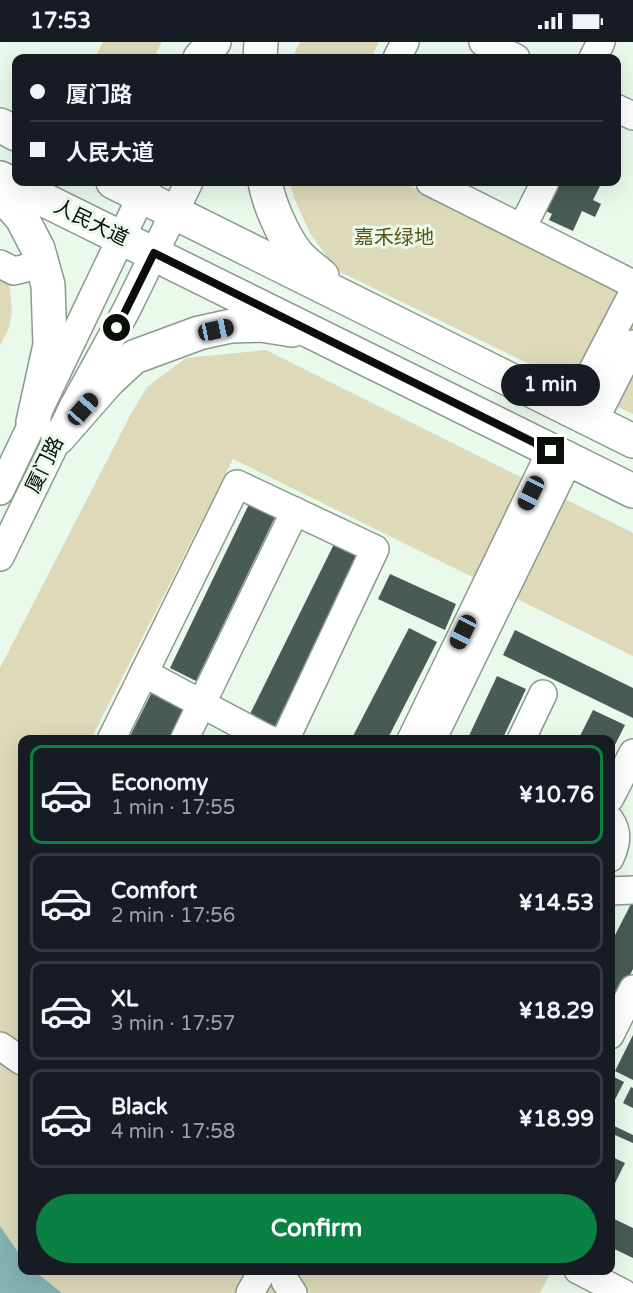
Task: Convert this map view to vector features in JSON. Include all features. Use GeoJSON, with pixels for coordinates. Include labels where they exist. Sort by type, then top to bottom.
{"type":"FeatureCollection","features":[{"type":"Feature","properties":{"kind":"main road"},"geometry":{"type":"LineString","coordinates":[[204,54],[216,42]]}},
{"type":"Feature","properties":{"kind":"main road","name":"人民大道"},"geometry":{"type":"LineString","coordinates":[[16,186],[633,491]]}},
{"type":"Feature","properties":{"kind":"main road"},"geometry":{"type":"LineString","coordinates":[[134,186],[174,211],[633,441]]}},
{"type":"Feature","properties":{"kind":"main road"},"geometry":{"type":"LineString","coordinates":[[266,186],[280,226],[297,255],[343,295]]}},
{"type":"Feature","properties":{"kind":"main road"},"geometry":{"type":"LineString","coordinates":[[0,194],[22,218],[38,249],[48,285],[50,345],[46,430]]}},
{"type":"Feature","properties":{"kind":"main road"},"geometry":{"type":"LineString","coordinates":[[46,430],[108,381],[134,357],[199,333],[231,326],[261,326],[316,334]]}},
{"type":"Feature","properties":{"kind":"street"},"geometry":{"type":"LineString","coordinates":[[483,42],[508,54]]}},
{"type":"Feature","properties":{"kind":"street","name":"厦门路"},"geometry":{"type":"LineString","coordinates":[[0,557],[46,430],[122,238],[134,186]]}},
{"type":"Feature","properties":{"kind":"street","name":"厦门路"},"geometry":{"type":"LineString","coordinates":[[0,490],[46,430],[74,405],[127,309],[187,186]]}},
{"type":"Feature","properties":{"kind":"street"},"geometry":{"type":"LineString","coordinates":[[438,186],[633,284]]}},
{"type":"Feature","properties":{"kind":"street"},"geometry":{"type":"LineString","coordinates":[[522,228],[543,186]]}},
{"type":"Feature","properties":{"kind":"street"},"geometry":{"type":"LineString","coordinates":[[0,264],[14,271],[42,264]]}},
{"type":"Feature","properties":{"kind":"street"},"geometry":{"type":"LineString","coordinates":[[583,416],[633,292]]}},
{"type":"Feature","properties":{"kind":"street"},"geometry":{"type":"LineString","coordinates":[[583,416],[633,344]]}},
{"type":"Feature","properties":{"kind":"street"},"geometry":{"type":"LineString","coordinates":[[414,735],[560,455]]}},
{"type":"Feature","properties":{"kind":"street"},"geometry":{"type":"LineString","coordinates":[[434,735],[560,455]]}},
{"type":"Feature","properties":{"kind":"street"},"geometry":{"type":"LineString","coordinates":[[114,735],[237,484],[375,549],[287,735]]}},
{"type":"Feature","properties":{"kind":"street"},"geometry":{"type":"LineString","coordinates":[[186,735],[295,511]]}},
{"type":"Feature","properties":{"kind":"street"},"geometry":{"type":"LineString","coordinates":[[144,674],[260,735]]}},
{"type":"Feature","properties":{"kind":"street"},"geometry":{"type":"LineString","coordinates":[[523,735],[543,694]]}},
{"type":"Feature","properties":{"kind":"street"},"geometry":{"type":"LineString","coordinates":[[615,788],[633,753]]}},
{"type":"Feature","properties":{"kind":"street"},"geometry":{"type":"LineString","coordinates":[[615,830],[615,848]]}},
{"type":"Feature","properties":{"kind":"street"},"geometry":{"type":"LineString","coordinates":[[615,891],[633,890]]}},
{"type":"Feature","properties":{"kind":"street"},"geometry":{"type":"LineString","coordinates":[[615,1025],[633,989]]}},
{"type":"Feature","properties":{"kind":"street"},"geometry":{"type":"LineString","coordinates":[[0,1046],[18,1058]]}},
{"type":"Feature","properties":{"kind":"street"},"geometry":{"type":"LineString","coordinates":[[250,1293],[260,1275]]}},
{"type":"Feature","properties":{"kind":"street"},"geometry":{"type":"LineString","coordinates":[[283,1275],[293,1293]]}},
{"type":"Feature","properties":{"kind":"street"},"geometry":{"type":"LineString","coordinates":[[588,1275],[623,1293]]}},
{"type":"Feature","properties":{"kind":"green space"},"geometry":{"type":"Polygon","coordinates":[[[103,42],[162,42],[155,54],[97,54],[103,42]]]}},
{"type":"Feature","properties":{"kind":"green space"},"geometry":{"type":"Polygon","coordinates":[[[300,42],[379,42],[373,54],[294,54],[300,42]]]}},
{"type":"Feature","properties":{"kind":"green space","name":"嘉禾绿地"},"geometry":{"type":"Polygon","coordinates":[[[291,186],[410,186],[633,297],[633,414],[338,271],[311,235],[291,186]]]}},
{"type":"Feature","properties":{"kind":"green space"},"geometry":{"type":"Polygon","coordinates":[[[0,266],[10,288],[12,313],[9,328],[0,346],[0,266]]]}},
{"type":"Feature","properties":{"kind":"green space"},"geometry":{"type":"Polygon","coordinates":[[[266,350],[633,533],[633,656],[233,459],[93,735],[18,735],[18,1275],[549,1275],[540,1293],[0,1293],[0,668],[147,387],[186,358],[266,350]]]}},
{"type":"Feature","properties":{"kind":"water"},"geometry":{"type":"Polygon","coordinates":[[[0,1226],[18,1252],[18,1275],[39,1275],[62,1293],[0,1293],[0,1226]]]}},
{"type":"Feature","properties":{"kind":"building"},"geometry":{"type":"Polygon","coordinates":[[[556,186],[600,186],[593,200],[601,204],[595,217],[582,211],[573,231],[549,220],[552,214],[544,210],[556,186]]]}},
{"type":"Feature","properties":{"kind":"building"},"geometry":{"type":"Polygon","coordinates":[[[250,502],[276,515],[196,681],[170,668],[250,502]]]}},
{"type":"Feature","properties":{"kind":"building"},"geometry":{"type":"Polygon","coordinates":[[[336,540],[361,553],[274,728],[249,716],[336,540]]]}},
{"type":"Feature","properties":{"kind":"building"},"geometry":{"type":"Polygon","coordinates":[[[390,574],[456,604],[445,630],[378,599],[390,574]]]}},
{"type":"Feature","properties":{"kind":"building"},"geometry":{"type":"Polygon","coordinates":[[[409,628],[437,642],[390,735],[354,735],[409,628]]]}},
{"type":"Feature","properties":{"kind":"building"},"geometry":{"type":"Polygon","coordinates":[[[515,630],[633,688],[633,718],[503,655],[515,630]]]}},
{"type":"Feature","properties":{"kind":"building"},"geometry":{"type":"Polygon","coordinates":[[[497,676],[526,689],[504,735],[469,735],[497,676]]]}},
{"type":"Feature","properties":{"kind":"building"},"geometry":{"type":"Polygon","coordinates":[[[154,688],[187,705],[172,735],[130,735],[154,688]]]}},
{"type":"Feature","properties":{"kind":"building"},"geometry":{"type":"Polygon","coordinates":[[[593,710],[625,725],[615,745],[615,735],[580,735],[593,710]]]}},
{"type":"Feature","properties":{"kind":"building"},"geometry":{"type":"Polygon","coordinates":[[[633,900],[633,969],[615,1004],[615,935],[633,900]]]}},
{"type":"Feature","properties":{"kind":"building"},"geometry":{"type":"Polygon","coordinates":[[[633,1035],[633,1080],[615,1071],[633,1035]]]}},
{"type":"Feature","properties":{"kind":"building"},"geometry":{"type":"Polygon","coordinates":[[[615,1078],[624,1082],[615,1099],[615,1078]]]}},
{"type":"Feature","properties":{"kind":"building"},"geometry":{"type":"Polygon","coordinates":[[[631,1087],[633,1088],[633,1108],[623,1103],[631,1087]]]}},
{"type":"Feature","properties":{"kind":"building"},"geometry":{"type":"Polygon","coordinates":[[[615,1126],[633,1135],[633,1143],[615,1135],[615,1126]]]}},
{"type":"Feature","properties":{"kind":"building"},"geometry":{"type":"Polygon","coordinates":[[[615,1158],[625,1163],[615,1183],[615,1158]]]}},
{"type":"Feature","properties":{"kind":"building"},"geometry":{"type":"Polygon","coordinates":[[[615,1219],[633,1228],[633,1258],[615,1249],[615,1219]]]}},
{"type":"Feature","properties":{"kind":"route"},"geometry":{"type":"LineString","coordinates":[[117,328],[154,253],[551,451]]}}]}
